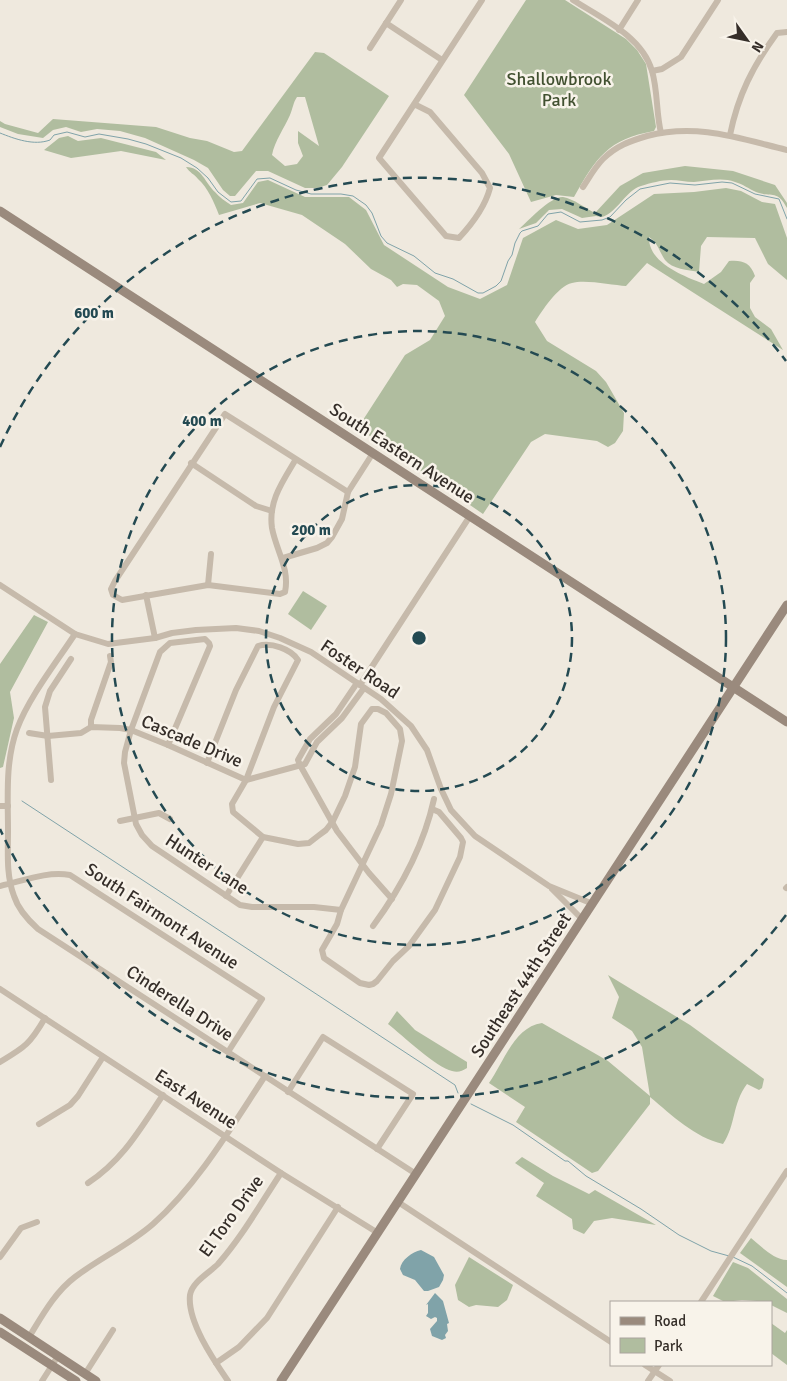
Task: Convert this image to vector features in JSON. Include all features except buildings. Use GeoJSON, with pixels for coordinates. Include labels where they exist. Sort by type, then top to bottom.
{"type":"FeatureCollection","features":[{"type":"Feature","properties":{"kind":"main road","name":"South Eastern Avenue"},"geometry":{"type":"LineString","coordinates":[[0,211],[787,722]]}},
{"type":"Feature","properties":{"kind":"main road","name":"Southeast 44th Street"},"geometry":{"type":"LineString","coordinates":[[280,1381],[583,920],[787,605]]}},
{"type":"Feature","properties":{"kind":"main road"},"geometry":{"type":"LineString","coordinates":[[0,1318],[96,1381]]}},
{"type":"Feature","properties":{"kind":"main road"},"geometry":{"type":"LineString","coordinates":[[0,1332],[76,1381]]}},
{"type":"Feature","properties":{"kind":"street"},"geometry":{"type":"LineString","coordinates":[[370,48],[401,0]]}},
{"type":"Feature","properties":{"kind":"street"},"geometry":{"type":"LineString","coordinates":[[414,104],[430,112],[487,181],[490,188],[482,208],[459,238],[446,236],[379,158],[442,60],[482,0]]}},
{"type":"Feature","properties":{"kind":"street"},"geometry":{"type":"LineString","coordinates":[[573,0],[634,41],[646,57],[652,71],[661,133]]}},
{"type":"Feature","properties":{"kind":"street"},"geometry":{"type":"LineString","coordinates":[[619,30],[638,0]]}},
{"type":"Feature","properties":{"kind":"street"},"geometry":{"type":"LineString","coordinates":[[652,71],[662,69],[681,57],[718,0]]}},
{"type":"Feature","properties":{"kind":"street"},"geometry":{"type":"LineString","coordinates":[[386,23],[442,60]]}},
{"type":"Feature","properties":{"kind":"street"},"geometry":{"type":"LineString","coordinates":[[730,135],[739,99],[751,73],[777,34],[787,32]]}},
{"type":"Feature","properties":{"kind":"street"},"geometry":{"type":"LineString","coordinates":[[583,187],[596,167],[614,150],[626,142],[661,133],[680,130],[730,135],[787,150]]}},
{"type":"Feature","properties":{"kind":"street"},"geometry":{"type":"LineString","coordinates":[[296,459],[275,494],[272,510],[272,527],[283,558],[285,592],[280,594],[208,585],[122,600],[113,594],[111,589],[115,581],[225,414],[296,459],[348,492]]}},
{"type":"Feature","properties":{"kind":"street"},"geometry":{"type":"LineString","coordinates":[[283,558],[327,543],[342,519],[348,492],[373,453]]}},
{"type":"Feature","properties":{"kind":"street"},"geometry":{"type":"LineString","coordinates":[[191,463],[256,506],[272,510]]}},
{"type":"Feature","properties":{"kind":"street"},"geometry":{"type":"LineString","coordinates":[[392,899],[337,831],[300,765],[305,764],[317,742],[342,718],[360,685],[470,516]]}},
{"type":"Feature","properties":{"kind":"street"},"geometry":{"type":"LineString","coordinates":[[208,585],[211,554]]}},
{"type":"Feature","properties":{"kind":"street","name":"Foster Road"},"geometry":{"type":"LineString","coordinates":[[0,585],[75,634],[108,644],[215,628],[259,631],[311,652],[381,699],[411,726],[426,750],[451,810],[475,836],[550,886],[593,904]]}},
{"type":"Feature","properties":{"kind":"street"},"geometry":{"type":"LineString","coordinates":[[146,595],[155,638]]}},
{"type":"Feature","properties":{"kind":"street","name":"Cinderella Drive"},"geometry":{"type":"LineString","coordinates":[[75,634],[28,707],[17,729],[10,753],[7,780],[9,874],[14,896],[19,906],[38,929],[416,1174]]}},
{"type":"Feature","properties":{"kind":"street","name":"Hunter Lane"},"geometry":{"type":"LineString","coordinates":[[168,745],[210,646],[208,641],[201,638],[170,644],[163,648],[152,670],[131,730],[124,758],[138,830],[152,846],[235,903],[246,907],[314,907],[341,910]]}},
{"type":"Feature","properties":{"kind":"street"},"geometry":{"type":"LineString","coordinates":[[207,763],[236,690],[258,646],[264,644],[272,645],[295,656],[298,660],[274,707],[246,780],[232,804],[234,812],[263,837],[298,844],[309,843],[326,830],[351,782],[361,724],[372,708],[386,713],[400,729],[402,741],[387,810],[364,865],[354,880],[341,910],[338,924],[324,946],[322,953],[324,958],[360,983],[369,985],[377,980],[425,927],[440,901],[462,849],[463,842],[461,838],[439,812],[432,809]]}},
{"type":"Feature","properties":{"kind":"street"},"geometry":{"type":"LineString","coordinates":[[91,727],[91,720],[111,662],[110,656]]}},
{"type":"Feature","properties":{"kind":"street"},"geometry":{"type":"LineString","coordinates":[[51,780],[45,707],[50,690],[71,658]]}},
{"type":"Feature","properties":{"kind":"street","name":"Cascade Drive"},"geometry":{"type":"LineString","coordinates":[[29,732],[48,736],[80,733],[91,727],[131,730],[246,780],[300,765]]}},
{"type":"Feature","properties":{"kind":"street"},"geometry":{"type":"LineString","coordinates":[[373,926],[392,899],[416,854],[434,799]]}},
{"type":"Feature","properties":{"kind":"street"},"geometry":{"type":"LineString","coordinates":[[0,806],[8,806]]}},
{"type":"Feature","properties":{"kind":"street"},"geometry":{"type":"LineString","coordinates":[[120,821],[159,813],[170,819]]}},
{"type":"Feature","properties":{"kind":"street"},"geometry":{"type":"LineString","coordinates":[[226,896],[263,837]]}},
{"type":"Feature","properties":{"kind":"street","name":"South Fairmont Avenue"},"geometry":{"type":"LineString","coordinates":[[0,886],[20,879],[52,874],[70,875],[78,878],[262,999],[228,1052]]}},
{"type":"Feature","properties":{"kind":"street","name":"Foster Road"},"geometry":{"type":"LineString","coordinates":[[550,886],[583,920]]}},
{"type":"Feature","properties":{"kind":"street","name":"East Avenue"},"geometry":{"type":"LineString","coordinates":[[0,989],[281,1173],[378,1233]]}},
{"type":"Feature","properties":{"kind":"street"},"geometry":{"type":"LineString","coordinates":[[0,1062],[24,1047],[32,1039],[45,1018]]}},
{"type":"Feature","properties":{"kind":"street"},"geometry":{"type":"LineString","coordinates":[[288,1092],[323,1037],[412,1094],[377,1150]]}},
{"type":"Feature","properties":{"kind":"street"},"geometry":{"type":"LineString","coordinates":[[39,1124],[70,1105],[103,1057]]}},
{"type":"Feature","properties":{"kind":"street"},"geometry":{"type":"LineString","coordinates":[[29,1337],[47,1307],[73,1278],[131,1241],[163,1214],[204,1166],[265,1076]]}},
{"type":"Feature","properties":{"kind":"street"},"geometry":{"type":"LineString","coordinates":[[88,1183],[103,1173],[120,1157],[163,1095]]}},
{"type":"Feature","properties":{"kind":"street"},"geometry":{"type":"LineString","coordinates":[[702,1301],[787,1171]]}},
{"type":"Feature","properties":{"kind":"street","name":"El Toro Drive"},"geometry":{"type":"LineString","coordinates":[[228,1381],[216,1363],[192,1317],[190,1292],[231,1248],[281,1173]]}},
{"type":"Feature","properties":{"kind":"street"},"geometry":{"type":"LineString","coordinates":[[398,1202],[610,1341]]}},
{"type":"Feature","properties":{"kind":"street"},"geometry":{"type":"LineString","coordinates":[[216,1363],[239,1347],[267,1318],[338,1207]]}},
{"type":"Feature","properties":{"kind":"street"},"geometry":{"type":"LineString","coordinates":[[0,1257],[21,1228],[37,1222]]}},
{"type":"Feature","properties":{"kind":"street"},"geometry":{"type":"LineString","coordinates":[[85,1374],[113,1330]]}},
{"type":"Feature","properties":{"kind":"street"},"geometry":{"type":"LineString","coordinates":[[42,1381],[58,1356]]}},
{"type":"Feature","properties":{"kind":"street"},"geometry":{"type":"LineString","coordinates":[[647,1366],[670,1381]]}},
{"type":"Feature","properties":{"kind":"street"},"geometry":{"type":"LineString","coordinates":[[648,1381],[658,1366]]}},
{"type":"Feature","properties":{"kind":"green space","name":"Shallowbrook Park"},"geometry":{"type":"Polygon","coordinates":[[[526,0],[565,0],[626,39],[637,50],[646,64],[656,127],[654,131],[625,139],[605,152],[589,171],[574,197],[556,195],[531,202],[509,154],[464,95],[526,0]]]}},
{"type":"Feature","properties":{"kind":"green space"},"geometry":{"type":"Polygon","coordinates":[[[315,52],[324,53],[389,96],[342,167],[327,185],[317,188],[305,188],[268,171],[256,171],[235,196],[230,196],[223,190],[208,168],[145,138],[120,131],[97,129],[81,132],[66,127],[53,130],[43,138],[18,134],[0,127],[0,121],[38,133],[53,119],[156,127],[190,138],[207,141],[234,152],[242,151],[315,52]],[[297,97],[273,150],[272,155],[285,166],[297,164],[303,156],[298,143],[298,131],[319,146],[305,97],[297,97]]]}},
{"type":"Feature","properties":{"kind":"green space"},"geometry":{"type":"Polygon","coordinates":[[[68,136],[78,141],[101,138],[156,152],[166,160],[121,151],[71,158],[44,150],[59,138],[68,136]]]}},
{"type":"Feature","properties":{"kind":"green space"},"geometry":{"type":"Polygon","coordinates":[[[685,166],[733,171],[775,185],[787,203],[787,208],[777,196],[762,194],[730,181],[694,182],[667,180],[635,189],[613,211],[602,217],[582,218],[562,209],[549,210],[536,223],[519,229],[552,200],[563,197],[595,213],[620,186],[643,173],[685,166]]]}},
{"type":"Feature","properties":{"kind":"green space"},"geometry":{"type":"Polygon","coordinates":[[[186,167],[200,173],[217,194],[231,205],[243,203],[258,182],[268,180],[305,197],[349,197],[366,210],[384,245],[448,287],[480,299],[507,285],[523,238],[556,220],[578,229],[607,225],[654,194],[726,188],[741,191],[762,202],[775,204],[787,238],[787,280],[768,264],[755,238],[707,237],[701,246],[699,272],[680,269],[668,263],[649,237],[650,246],[654,254],[669,267],[704,284],[721,272],[729,261],[738,261],[748,265],[755,276],[750,283],[750,308],[755,317],[771,329],[783,350],[647,263],[626,286],[584,282],[567,285],[551,300],[535,322],[547,341],[596,371],[606,382],[624,413],[623,431],[615,443],[608,447],[597,441],[545,434],[531,442],[483,514],[367,434],[366,436],[361,423],[405,355],[430,340],[445,316],[439,301],[417,285],[403,284],[397,287],[391,280],[371,269],[345,244],[302,215],[260,203],[219,215],[205,187],[186,167]]]}},
{"type":"Feature","properties":{"kind":"green space"},"geometry":{"type":"Polygon","coordinates":[[[303,591],[327,606],[311,630],[288,614],[303,591]]]}},
{"type":"Feature","properties":{"kind":"green space"},"geometry":{"type":"Polygon","coordinates":[[[34,615],[48,622],[10,692],[14,718],[3,767],[0,768],[0,664],[34,615]]]}},
{"type":"Feature","properties":{"kind":"green space"},"geometry":{"type":"Polygon","coordinates":[[[608,975],[690,1025],[764,1079],[762,1088],[759,1090],[747,1084],[739,1099],[730,1129],[723,1144],[712,1141],[693,1131],[650,1097],[650,1104],[598,1171],[592,1173],[516,1122],[525,1107],[489,1083],[517,1038],[532,1026],[542,1023],[608,1061],[650,1096],[642,1047],[632,1031],[612,1018],[619,997],[608,975]]]}},
{"type":"Feature","properties":{"kind":"green space"},"geometry":{"type":"Polygon","coordinates":[[[397,1011],[415,1030],[467,1062],[467,1068],[456,1072],[446,1069],[388,1024],[397,1011]]]}},
{"type":"Feature","properties":{"kind":"green space"},"geometry":{"type":"Polygon","coordinates":[[[522,1157],[553,1176],[589,1194],[595,1190],[656,1225],[612,1218],[594,1221],[584,1234],[573,1229],[572,1219],[536,1196],[544,1183],[515,1163],[522,1157]]]}},
{"type":"Feature","properties":{"kind":"green space"},"geometry":{"type":"Polygon","coordinates":[[[751,1238],[772,1255],[787,1260],[787,1287],[740,1253],[751,1238]]]}},
{"type":"Feature","properties":{"kind":"green space"},"geometry":{"type":"Polygon","coordinates":[[[469,1257],[513,1285],[507,1300],[498,1307],[476,1305],[469,1307],[458,1300],[455,1285],[469,1257]]]}},
{"type":"Feature","properties":{"kind":"green space"},"geometry":{"type":"Polygon","coordinates":[[[733,1262],[748,1268],[787,1299],[787,1313],[772,1306],[772,1301],[723,1301],[713,1296],[733,1262]]]}},
{"type":"Feature","properties":{"kind":"green space"},"geometry":{"type":"Polygon","coordinates":[[[772,1324],[785,1333],[787,1330],[787,1365],[772,1354],[772,1324]]]}},
{"type":"Feature","properties":{"kind":"water"},"geometry":{"type":"Polygon","coordinates":[[[421,1250],[434,1257],[444,1275],[439,1287],[428,1291],[424,1291],[415,1280],[403,1275],[400,1269],[402,1263],[408,1257],[421,1250]]]}},
{"type":"Feature","properties":{"kind":"water"},"geometry":{"type":"Polygon","coordinates":[[[435,1293],[443,1301],[449,1323],[447,1324],[446,1338],[442,1340],[432,1336],[430,1329],[437,1321],[437,1318],[431,1319],[426,1316],[428,1304],[426,1305],[435,1293]]]}},
{"type":"Feature","properties":{"kind":"waterway"},"geometry":{"type":"LineString","coordinates":[[0,133],[31,142],[44,142],[50,140],[54,135],[67,132],[85,137],[99,134],[146,144],[181,158],[197,168],[208,178],[218,192],[231,202],[241,201],[257,179],[270,178],[296,190],[311,194],[353,196],[366,205],[372,213],[381,236],[387,243],[414,256],[435,273],[453,279],[478,293],[483,293],[501,281],[520,233],[538,226],[548,214],[561,212],[580,222],[602,220],[610,217],[626,200],[640,189],[670,183],[695,185],[722,182],[732,183],[755,194],[779,199],[787,219]]}},
{"type":"Feature","properties":{"kind":"waterway"},"geometry":{"type":"LineString","coordinates":[[22,801],[455,1085],[458,1093]]}},
{"type":"Feature","properties":{"kind":"waterway"},"geometry":{"type":"LineString","coordinates":[[471,1104],[513,1125],[565,1161],[568,1161],[586,1176],[641,1209],[679,1235],[711,1251],[729,1256]]}},
{"type":"Feature","properties":{"kind":"waterway"},"geometry":{"type":"LineString","coordinates":[[733,1257],[752,1266],[787,1293]]}}]}
